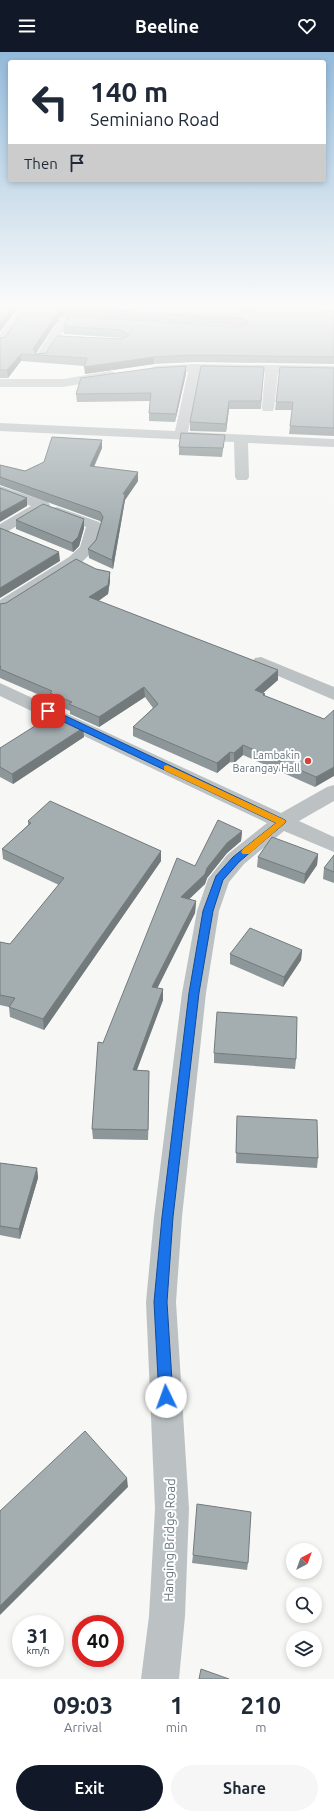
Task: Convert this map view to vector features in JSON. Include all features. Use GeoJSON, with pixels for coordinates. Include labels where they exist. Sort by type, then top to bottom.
{"type":"FeatureCollection","features":[{"type":"Feature","properties":{"kind":"street"},"geometry":{"type":"LineString","coordinates":[[0,383],[63,383],[88,379]]}},
{"type":"Feature","properties":{"kind":"street"},"geometry":{"type":"LineString","coordinates":[[182,435],[193,379]]}},
{"type":"Feature","properties":{"kind":"street"},"geometry":{"type":"LineString","coordinates":[[268,408],[271,379]]}},
{"type":"Feature","properties":{"kind":"street"},"geometry":{"type":"LineString","coordinates":[[0,427],[334,442]]}},
{"type":"Feature","properties":{"kind":"street"},"geometry":{"type":"LineString","coordinates":[[241,438],[242,477]]}},
{"type":"Feature","properties":{"kind":"street"},"geometry":{"type":"LineString","coordinates":[[0,490],[94,525],[81,563],[0,607]]}},
{"type":"Feature","properties":{"kind":"street"},"geometry":{"type":"LineString","coordinates":[[0,529],[43,505]]}},
{"type":"Feature","properties":{"kind":"street"},"geometry":{"type":"LineString","coordinates":[[0,529],[21,538]]}},
{"type":"Feature","properties":{"kind":"street"},"geometry":{"type":"LineString","coordinates":[[54,552],[81,563]]}},
{"type":"Feature","properties":{"kind":"street"},"geometry":{"type":"LineString","coordinates":[[260,662],[334,694]]}},
{"type":"Feature","properties":{"kind":"street"},"geometry":{"type":"LineString","coordinates":[[0,688],[282,822],[334,845]]}},
{"type":"Feature","properties":{"kind":"street","name":"Hanging Bridge Road"},"geometry":{"type":"LineString","coordinates":[[160,1679],[167,1616],[172,1509],[161,1302],[168,1217],[194,993],[208,911],[219,879],[236,859],[282,822],[334,792]]}},
{"type":"Feature","properties":{"kind":"building"},"geometry":{"type":"Polygon","coordinates":[[[81,379],[183,379],[176,414],[149,413],[151,393],[76,394],[81,379]]]}},
{"type":"Feature","properties":{"kind":"building"},"geometry":{"type":"Polygon","coordinates":[[[198,379],[263,379],[261,401],[229,401],[226,424],[190,422],[198,379]]]}},
{"type":"Feature","properties":{"kind":"building"},"geometry":{"type":"Polygon","coordinates":[[[279,379],[334,379],[334,428],[290,426],[293,402],[276,402],[279,379]]]}},
{"type":"Feature","properties":{"kind":"building"},"geometry":{"type":"Polygon","coordinates":[[[181,433],[225,435],[223,448],[179,447],[181,433]]]}},
{"type":"Feature","properties":{"kind":"building"},"geometry":{"type":"Polygon","coordinates":[[[52,437],[102,440],[90,466],[138,472],[123,494],[125,494],[112,560],[88,549],[96,540],[103,517],[100,512],[0,477],[0,465],[25,471],[44,462],[52,437]]]}},
{"type":"Feature","properties":{"kind":"building"},"geometry":{"type":"Polygon","coordinates":[[[0,488],[27,498],[0,513],[0,488]]]}},
{"type":"Feature","properties":{"kind":"building"},"geometry":{"type":"Polygon","coordinates":[[[43,504],[84,519],[78,537],[72,543],[16,520],[43,504]]]}},
{"type":"Feature","properties":{"kind":"building"},"geometry":{"type":"Polygon","coordinates":[[[0,528],[59,552],[0,588],[0,528]]]}},
{"type":"Feature","properties":{"kind":"building"},"geometry":{"type":"Polygon","coordinates":[[[76,559],[96,569],[110,572],[108,585],[89,597],[278,670],[255,690],[265,694],[263,695],[324,719],[334,710],[334,767],[316,777],[243,745],[234,753],[230,752],[217,763],[133,727],[158,704],[144,687],[99,717],[69,704],[72,702],[50,693],[52,691],[0,669],[0,604],[6,603],[76,559]]]}},
{"type":"Feature","properties":{"kind":"building"},"geometry":{"type":"Polygon","coordinates":[[[54,714],[83,728],[12,774],[0,767],[0,748],[54,714]]]}},
{"type":"Feature","properties":{"kind":"building"},"geometry":{"type":"Polygon","coordinates":[[[50,801],[161,851],[43,1019],[9,1007],[15,998],[0,995],[0,942],[10,944],[64,878],[2,849],[31,823],[28,821],[50,801]]]}},
{"type":"Feature","properties":{"kind":"building"},"geometry":{"type":"Polygon","coordinates":[[[218,820],[242,831],[227,843],[207,868],[205,874],[181,897],[196,901],[152,987],[163,989],[133,1070],[149,1071],[148,1130],[92,1129],[98,1042],[103,1043],[177,858],[195,866],[218,820]]]}},
{"type":"Feature","properties":{"kind":"building"},"geometry":{"type":"Polygon","coordinates":[[[272,837],[318,854],[305,874],[258,857],[272,837]]]}},
{"type":"Feature","properties":{"kind":"building"},"geometry":{"type":"Polygon","coordinates":[[[334,855],[334,872],[324,868],[334,855]]]}},
{"type":"Feature","properties":{"kind":"building"},"geometry":{"type":"Polygon","coordinates":[[[250,928],[302,950],[284,977],[230,954],[250,928]]]}},
{"type":"Feature","properties":{"kind":"building"},"geometry":{"type":"Polygon","coordinates":[[[217,1012],[297,1017],[296,1059],[214,1053],[217,1012]]]}},
{"type":"Feature","properties":{"kind":"building"},"geometry":{"type":"Polygon","coordinates":[[[237,1116],[317,1120],[318,1158],[236,1153],[237,1116]]]}},
{"type":"Feature","properties":{"kind":"building"},"geometry":{"type":"Polygon","coordinates":[[[0,1163],[37,1168],[19,1229],[0,1226],[0,1163]]]}},
{"type":"Feature","properties":{"kind":"building"},"geometry":{"type":"Polygon","coordinates":[[[85,1431],[127,1478],[0,1606],[0,1511],[85,1431]]]}},
{"type":"Feature","properties":{"kind":"building"},"geometry":{"type":"Polygon","coordinates":[[[197,1504],[251,1512],[248,1563],[193,1555],[197,1504]]]}},
{"type":"Feature","properties":{"kind":"building"},"geometry":{"type":"Polygon","coordinates":[[[201,1669],[229,1679],[199,1679],[201,1669]]]}},
{"type":"Feature","properties":{"kind":"slow traffic"},"geometry":{"type":"LineString","coordinates":[[167,768],[282,822],[246,852]]}},
{"type":"Feature","properties":{"kind":"place","name":"Lambakin Barangay Hall"},"geometry":{"type":"Point","coordinates":[308,761]}},
{"type":"Feature","properties":{"kind":"route"},"geometry":{"type":"LineString","coordinates":[[48,711],[282,822],[236,859],[219,879],[208,911],[194,993],[168,1217],[161,1302],[166,1397]]}}]}
